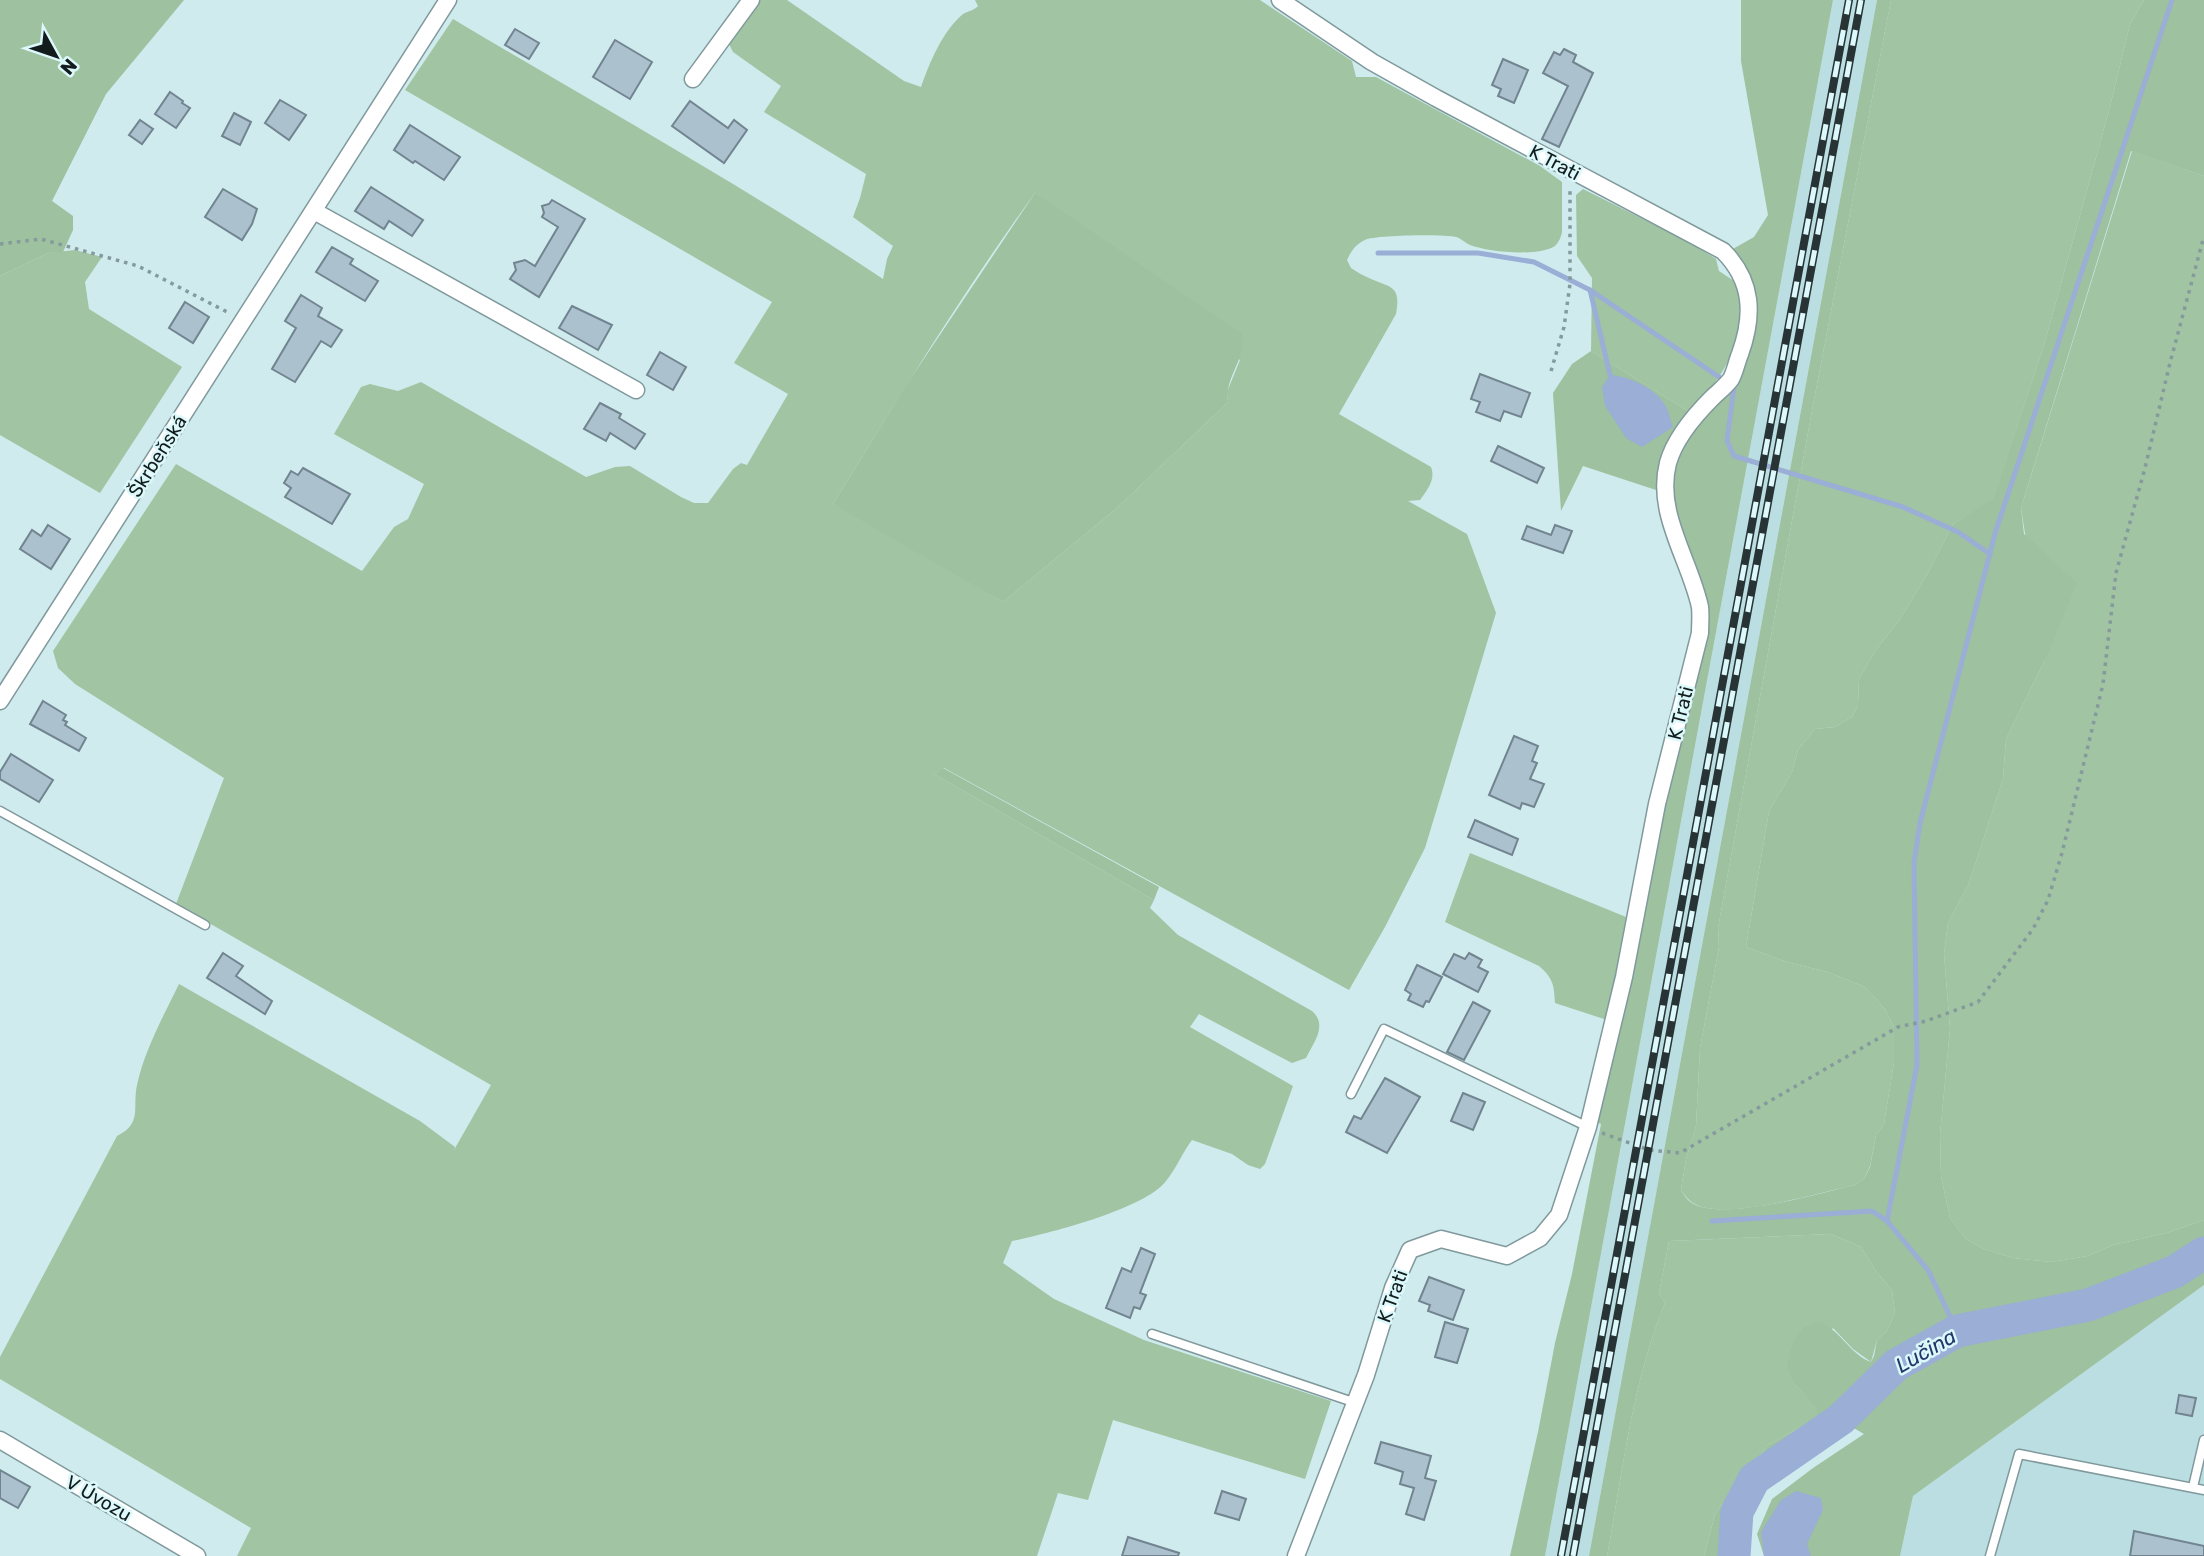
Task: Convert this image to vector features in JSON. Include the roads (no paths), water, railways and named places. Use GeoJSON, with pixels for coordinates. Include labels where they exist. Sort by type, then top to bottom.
{"type":"FeatureCollection","features":[{"type":"Feature","properties":{"kind":"street","name":"Škrbeňská"},"geometry":{"type":"LineString","coordinates":[[0,701],[448,0]]}},
{"type":"Feature","properties":{"kind":"street"},"geometry":{"type":"LineString","coordinates":[[694,79],[751,0]]}},
{"type":"Feature","properties":{"kind":"street","name":"K Trati"},"geometry":{"type":"LineString","coordinates":[[1280,0],[1373,62],[1723,251],[1740,271],[1749,310],[1746,337],[1731,378],[1694,417],[1668,463],[1665,484],[1668,511],[1700,609],[1700,633],[1657,804],[1624,977],[1588,1127],[1559,1215],[1539,1238],[1507,1256],[1441,1239],[1410,1250],[1393,1288],[1356,1403],[1296,1556]]}},
{"type":"Feature","properties":{"kind":"street"},"geometry":{"type":"LineString","coordinates":[[314,211],[636,390]]}},
{"type":"Feature","properties":{"kind":"street","name":"V Úvozu"},"geometry":{"type":"LineString","coordinates":[[0,1440],[198,1556]]}},
{"type":"Feature","properties":{"kind":"lane"},"geometry":{"type":"LineString","coordinates":[[0,811],[205,925]]}},
{"type":"Feature","properties":{"kind":"lane"},"geometry":{"type":"LineString","coordinates":[[1351,1094],[1384,1029],[1588,1127]]}},
{"type":"Feature","properties":{"kind":"lane"},"geometry":{"type":"LineString","coordinates":[[1152,1334],[1356,1403]]}},
{"type":"Feature","properties":{"kind":"lane"},"geometry":{"type":"LineString","coordinates":[[2193,1487],[2204,1440]]}},
{"type":"Feature","properties":{"kind":"lane"},"geometry":{"type":"LineString","coordinates":[[1990,1556],[2018,1454],[2204,1490]]}},
{"type":"Feature","properties":{"kind":"water"},"geometry":{"type":"Polygon","coordinates":[[[1610,375],[1633,380],[1655,393],[1666,407],[1673,427],[1642,447],[1626,438],[1605,406],[1602,387],[1610,375]]]}},
{"type":"Feature","properties":{"kind":"water"},"geometry":{"type":"Polygon","coordinates":[[[1796,1491],[1821,1498],[1823,1510],[1807,1544],[1811,1556],[1764,1556],[1761,1532],[1781,1500],[1796,1491]]]}},
{"type":"Feature","properties":{"kind":"waterway"},"geometry":{"type":"LineString","coordinates":[[1957,1331],[1928,1270],[1887,1221],[1917,1065],[1914,863],[1920,823],[1996,530],[2172,0]]}},
{"type":"Feature","properties":{"kind":"waterway"},"geometry":{"type":"LineString","coordinates":[[1378,253],[1478,253],[1534,262],[1590,290],[1734,387],[1727,441],[1734,456],[1903,507],[1958,532],[1990,554]]}},
{"type":"Feature","properties":{"kind":"waterway"},"geometry":{"type":"LineString","coordinates":[[1590,290],[1610,375]]}},
{"type":"Feature","properties":{"kind":"waterway"},"geometry":{"type":"LineString","coordinates":[[1712,1221],[1872,1211],[1887,1221]]}},
{"type":"Feature","properties":{"kind":"waterway","name":"Lučina"},"geometry":{"type":"LineString","coordinates":[[1734,1556],[1737,1512],[1754,1479],[1841,1419],[1896,1365],[1957,1331],[2088,1305],[2174,1272],[2204,1253]]}},
{"type":"Feature","properties":{"kind":"railway"},"geometry":{"type":"LineString","coordinates":[[1561,1556],[1849,0]]}},
{"type":"Feature","properties":{"kind":"railway"},"geometry":{"type":"LineString","coordinates":[[1573,1556],[1861,0]]}}]}
